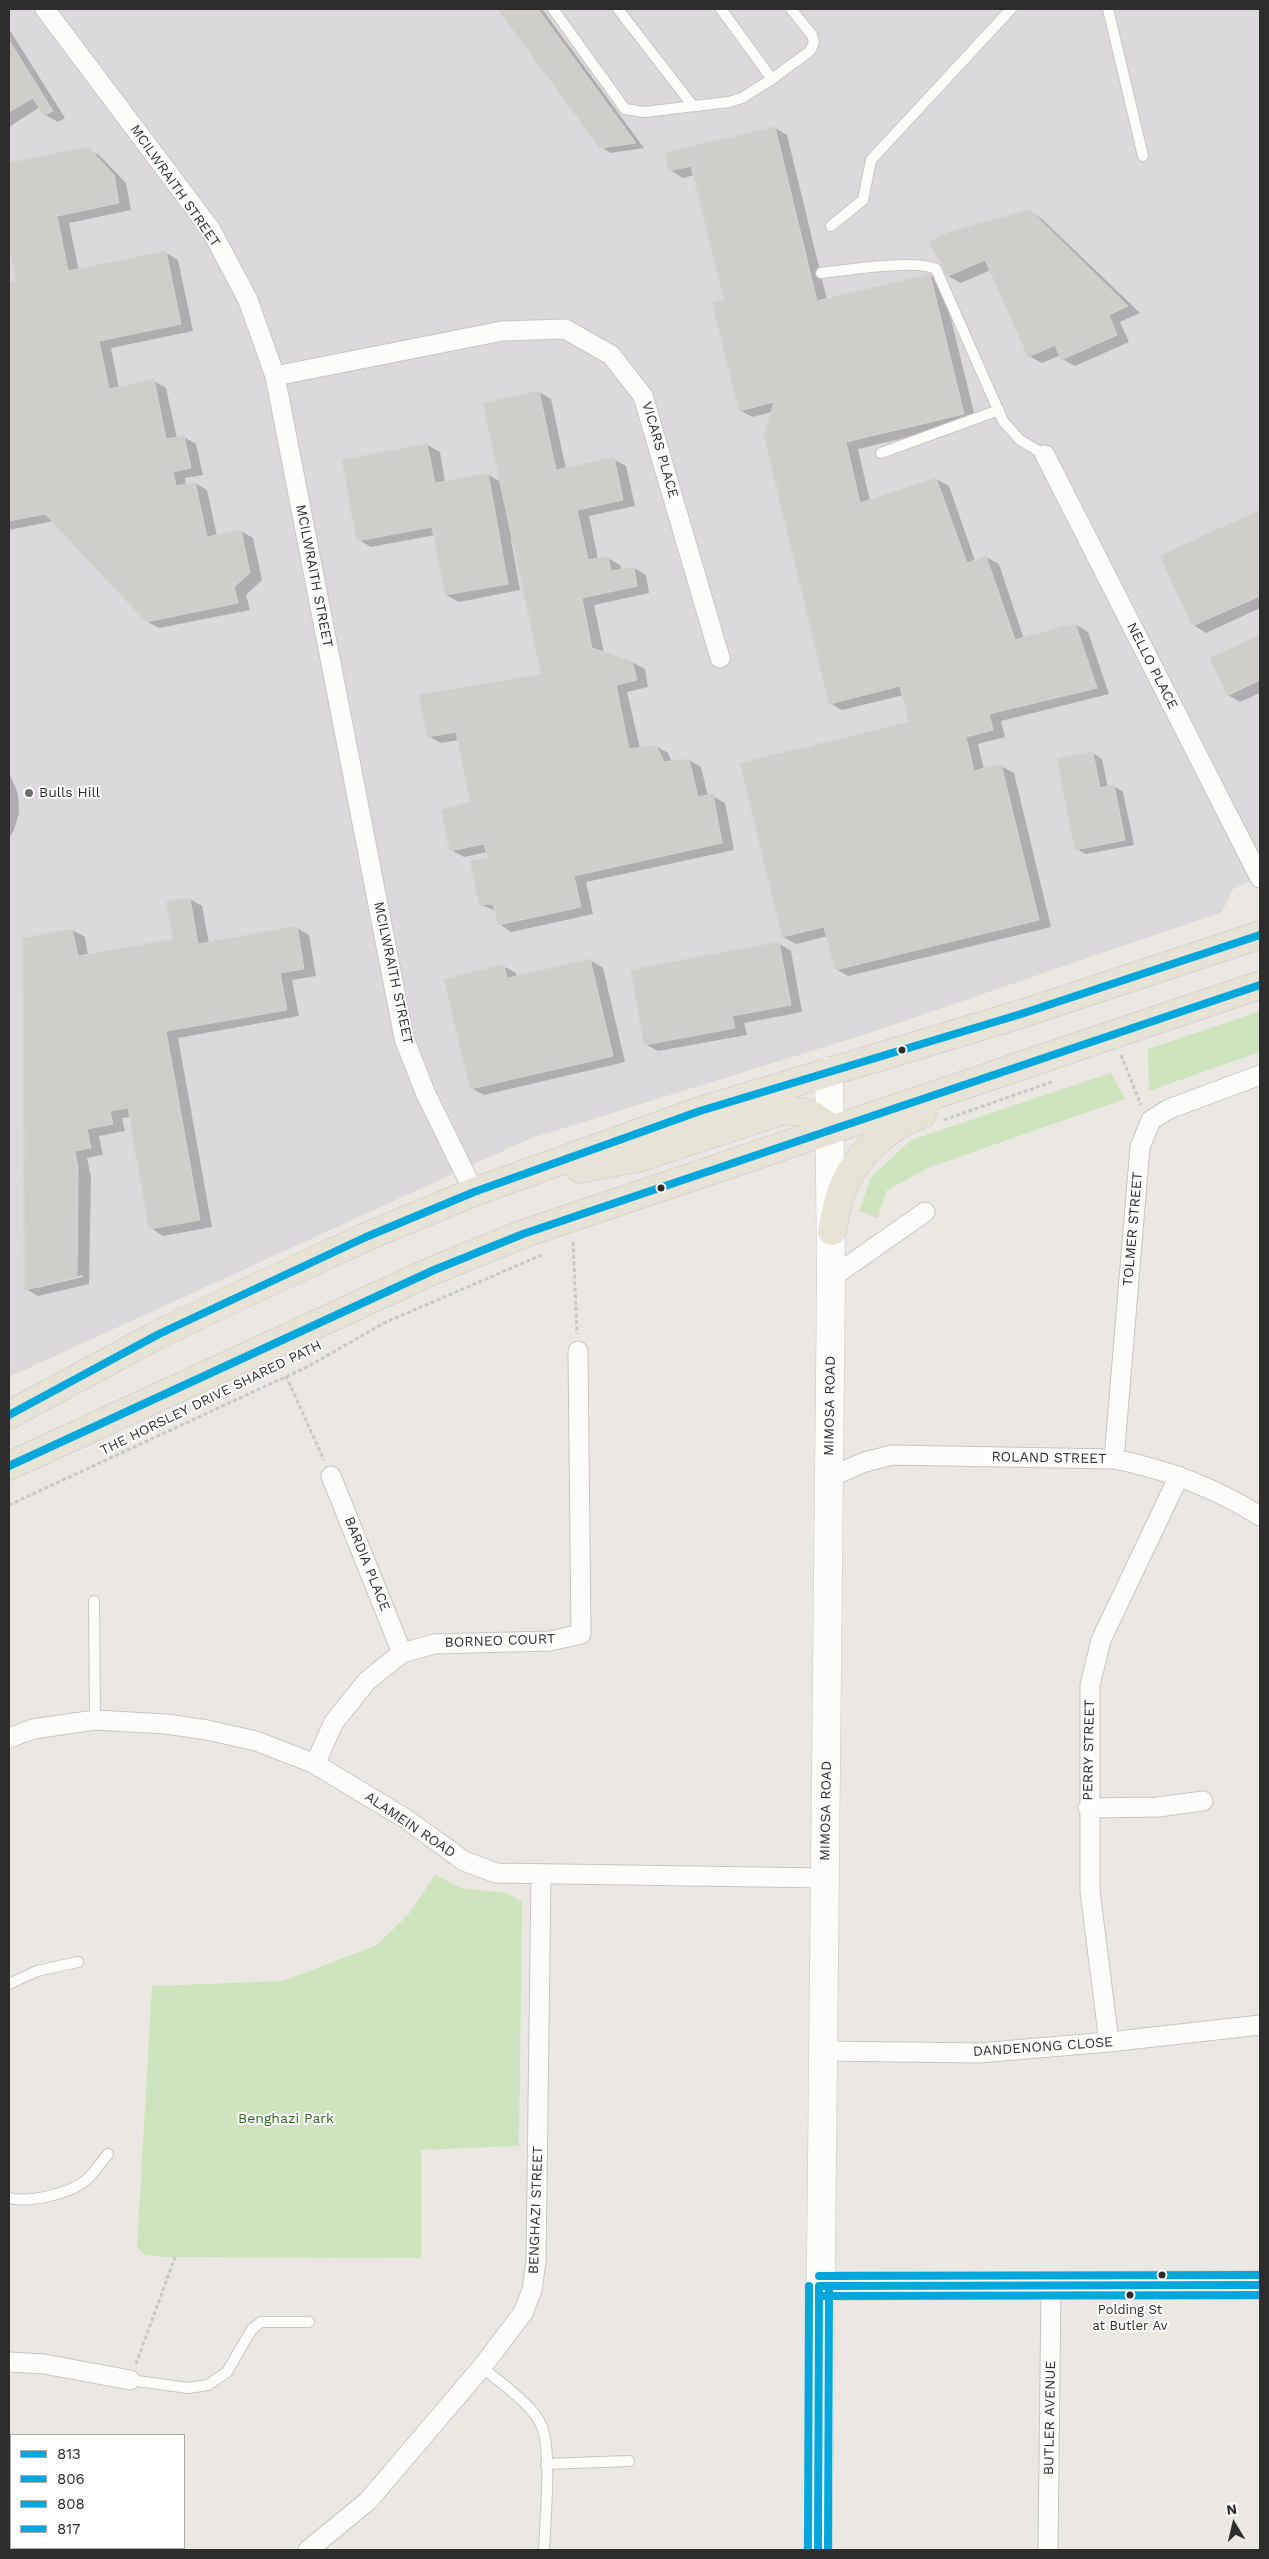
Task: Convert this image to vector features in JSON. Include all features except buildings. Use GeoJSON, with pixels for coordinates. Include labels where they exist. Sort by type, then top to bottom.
{"type":"FeatureCollection","features":[{"type":"Feature","properties":{"kind":"main road"},"geometry":{"type":"LineString","coordinates":[[9,1415],[159,1334],[366,1238],[474,1192],[700,1111],[1021,1014],[1260,935]]}},
{"type":"Feature","properties":{"kind":"main road"},"geometry":{"type":"LineString","coordinates":[[9,1466],[434,1270],[523,1234],[1260,985]]}},
{"type":"Feature","properties":{"kind":"main road"},"geometry":{"type":"LineString","coordinates":[[832,1231],[841,1193],[853,1170],[868,1149],[888,1132],[906,1120],[981,1095],[1076,1047]]}},
{"type":"Feature","properties":{"kind":"main road","name":"MIMOSA ROAD"},"geometry":{"type":"LineString","coordinates":[[818,2550],[819,2286],[824,2051],[832,1231],[829,1071]]}},
{"type":"Feature","properties":{"kind":"main road"},"geometry":{"type":"LineString","coordinates":[[474,1192],[545,1180],[587,1167],[642,1157],[781,1111],[799,1110],[818,1117],[831,1130]]}},
{"type":"Feature","properties":{"kind":"main road"},"geometry":{"type":"LineString","coordinates":[[819,2286],[1260,2285]]}},
{"type":"Feature","properties":{"kind":"street","name":"MCILWRAITH STREET"},"geometry":{"type":"LineString","coordinates":[[46,9],[211,230],[248,300],[275,376],[404,1038],[425,1092],[474,1192]]}},
{"type":"Feature","properties":{"kind":"street","name":"VICARS PLACE"},"geometry":{"type":"LineString","coordinates":[[275,376],[502,331],[564,329],[610,355],[644,396],[720,658]]}},
{"type":"Feature","properties":{"kind":"street","name":"NELLO PLACE"},"geometry":{"type":"LineString","coordinates":[[1044,455],[1260,878]]}},
{"type":"Feature","properties":{"kind":"street"},"geometry":{"type":"LineString","coordinates":[[1151,1120],[1169,1108],[1260,1075]]}},
{"type":"Feature","properties":{"kind":"street","name":"TOLMER STREET"},"geometry":{"type":"LineString","coordinates":[[1114,1459],[1140,1147],[1151,1120]]}},
{"type":"Feature","properties":{"kind":"street"},"geometry":{"type":"LineString","coordinates":[[831,1278],[924,1212]]}},
{"type":"Feature","properties":{"kind":"street","name":"BORNEO COURT"},"geometry":{"type":"LineString","coordinates":[[315,1764],[334,1722],[367,1682],[402,1653],[434,1644],[550,1642],[581,1634],[578,1351]]}},
{"type":"Feature","properties":{"kind":"street","name":"ROLAND STREET"},"geometry":{"type":"LineString","coordinates":[[830,1477],[865,1462],[892,1455],[1114,1459],[1146,1465],[1179,1476],[1232,1498],[1260,1516]]}},
{"type":"Feature","properties":{"kind":"street","name":"BARDIA PLACE"},"geometry":{"type":"LineString","coordinates":[[331,1476],[402,1653]]}},
{"type":"Feature","properties":{"kind":"street","name":"PERRY STREET"},"geometry":{"type":"LineString","coordinates":[[1109,2042],[1090,1891],[1088,1808],[1090,1685],[1101,1640],[1179,1476]]}},
{"type":"Feature","properties":{"kind":"street","name":"ALAMEIN ROAD"},"geometry":{"type":"LineString","coordinates":[[9,1738],[33,1729],[95,1720],[166,1724],[207,1730],[256,1741],[315,1764],[406,1819],[464,1861],[496,1873],[825,1878]]}},
{"type":"Feature","properties":{"kind":"street"},"geometry":{"type":"LineString","coordinates":[[1088,1808],[1158,1807],[1203,1801]]}},
{"type":"Feature","properties":{"kind":"street","name":"BENGHAZI STREET"},"geometry":{"type":"LineString","coordinates":[[308,2550],[368,2501],[482,2367],[523,2313],[532,2290],[536,2261],[541,1874]]}},
{"type":"Feature","properties":{"kind":"street","name":"DANDENONG CLOSE"},"geometry":{"type":"LineString","coordinates":[[824,2051],[979,2053],[1109,2042],[1260,2025]]}},
{"type":"Feature","properties":{"kind":"street","name":"BUTLER AVENUE"},"geometry":{"type":"LineString","coordinates":[[1048,2550],[1051,2286]]}},
{"type":"Feature","properties":{"kind":"street"},"geometry":{"type":"LineString","coordinates":[[9,2362],[44,2364],[130,2380]]}},
{"type":"Feature","properties":{"kind":"lane"},"geometry":{"type":"LineString","coordinates":[[553,9],[625,109],[634,112],[694,106],[742,98],[772,79],[810,51],[814,43],[812,35],[791,9]]}},
{"type":"Feature","properties":{"kind":"lane"},"geometry":{"type":"LineString","coordinates":[[618,9],[694,106]]}},
{"type":"Feature","properties":{"kind":"lane"},"geometry":{"type":"LineString","coordinates":[[721,9],[772,79]]}},
{"type":"Feature","properties":{"kind":"lane"},"geometry":{"type":"LineString","coordinates":[[831,226],[863,200],[871,160],[1011,9]]}},
{"type":"Feature","properties":{"kind":"lane"},"geometry":{"type":"LineString","coordinates":[[1108,9],[1143,156]]}},
{"type":"Feature","properties":{"kind":"lane"},"geometry":{"type":"LineString","coordinates":[[822,273],[912,265],[929,266],[936,269],[1010,431],[1020,440],[1044,455]]}},
{"type":"Feature","properties":{"kind":"lane"},"geometry":{"type":"LineString","coordinates":[[881,453],[999,410]]}},
{"type":"Feature","properties":{"kind":"lane"},"geometry":{"type":"LineString","coordinates":[[94,1600],[95,1720]]}},
{"type":"Feature","properties":{"kind":"lane"},"geometry":{"type":"LineString","coordinates":[[9,1984],[37,1971],[78,1962]]}},
{"type":"Feature","properties":{"kind":"lane"},"geometry":{"type":"LineString","coordinates":[[9,2198],[16,2200],[62,2193],[85,2181],[108,2154]]}},
{"type":"Feature","properties":{"kind":"lane"},"geometry":{"type":"LineString","coordinates":[[130,2380],[188,2388],[208,2385],[227,2372],[252,2329],[261,2322],[310,2322]]}},
{"type":"Feature","properties":{"kind":"lane"},"geometry":{"type":"LineString","coordinates":[[482,2367],[526,2405],[542,2426],[546,2464],[544,2550]]}},
{"type":"Feature","properties":{"kind":"lane"},"geometry":{"type":"LineString","coordinates":[[546,2464],[629,2461]]}},
{"type":"Feature","properties":{"kind":"path"},"geometry":{"type":"LineString","coordinates":[[1119,1051],[1140,1104],[1151,1120]]}},
{"type":"Feature","properties":{"kind":"path"},"geometry":{"type":"LineString","coordinates":[[564,1245],[582,1239]]}},
{"type":"Feature","properties":{"kind":"path"},"geometry":{"type":"LineString","coordinates":[[573,1242],[578,1351]]}},
{"type":"Feature","properties":{"kind":"path","name":"THE HORSLEY DRIVE SHARED PATH"},"geometry":{"type":"LineString","coordinates":[[9,1505],[286,1376],[384,1323],[547,1252]]}},
{"type":"Feature","properties":{"kind":"path"},"geometry":{"type":"LineString","coordinates":[[286,1376],[331,1476]]}},
{"type":"Feature","properties":{"kind":"path"},"geometry":{"type":"LineString","coordinates":[[130,2380],[175,2257]]}},
{"type":"Feature","properties":{"kind":"shaded area"},"geometry":{"type":"Polygon","coordinates":[[[9,9],[1260,9],[1260,878],[1233,889],[1222,912],[869,1033],[529,1139],[9,1377],[9,9]]]}},
{"type":"Feature","properties":{"kind":"green space"},"geometry":{"type":"Polygon","coordinates":[[[1260,1011],[1260,1052],[1149,1091],[1148,1049],[1260,1011]]]}},
{"type":"Feature","properties":{"kind":"green space"},"geometry":{"type":"Polygon","coordinates":[[[1111,1073],[1125,1099],[930,1167],[886,1191],[878,1218],[859,1211],[871,1177],[911,1140],[1111,1073]]]}},
{"type":"Feature","properties":{"kind":"green space","name":"Benghazi Park"},"geometry":{"type":"Polygon","coordinates":[[[435,1875],[461,1888],[507,1893],[522,1902],[519,2146],[421,2150],[421,2258],[164,2257],[146,2255],[137,2248],[152,1986],[283,1981],[377,1945],[408,1915],[435,1875]]]}},
{"type":"Feature","properties":{"kind":"transit line","name":"813"},"geometry":{"type":"LineString","coordinates":[[9,1415],[159,1334],[366,1237],[474,1192],[700,1111],[1021,1014],[1260,935]]}},
{"type":"Feature","properties":{"kind":"transit line","name":"813"},"geometry":{"type":"LineString","coordinates":[[9,1466],[434,1270],[523,1234],[1260,985]]}},
{"type":"Feature","properties":{"kind":"transit line","name":"817"},"geometry":{"type":"LineString","coordinates":[[819,2276],[1260,2275]]}},
{"type":"Feature","properties":{"kind":"transit line","name":"806"},"geometry":{"type":"LineString","coordinates":[[819,2286],[1260,2285]]}},
{"type":"Feature","properties":{"kind":"transit line","name":"817"},"geometry":{"type":"LineString","coordinates":[[808,2550],[809,2286]]}},
{"type":"Feature","properties":{"kind":"transit line","name":"806"},"geometry":{"type":"LineString","coordinates":[[818,2550],[819,2286]]}},
{"type":"Feature","properties":{"kind":"transit line","name":"808"},"geometry":{"type":"LineString","coordinates":[[828,2550],[829,2286]]}},
{"type":"Feature","properties":{"kind":"transit line","name":"808"},"geometry":{"type":"LineString","coordinates":[[819,2296],[1260,2295]]}},
{"type":"Feature","properties":{"kind":"place","name":"Bulls Hill"},"geometry":{"type":"Point","coordinates":[29,793]}},
{"type":"Feature","properties":{"kind":"place","name":"Polding St at Butler Av"},"geometry":{"type":"Point","coordinates":[1130,2295]}}]}
